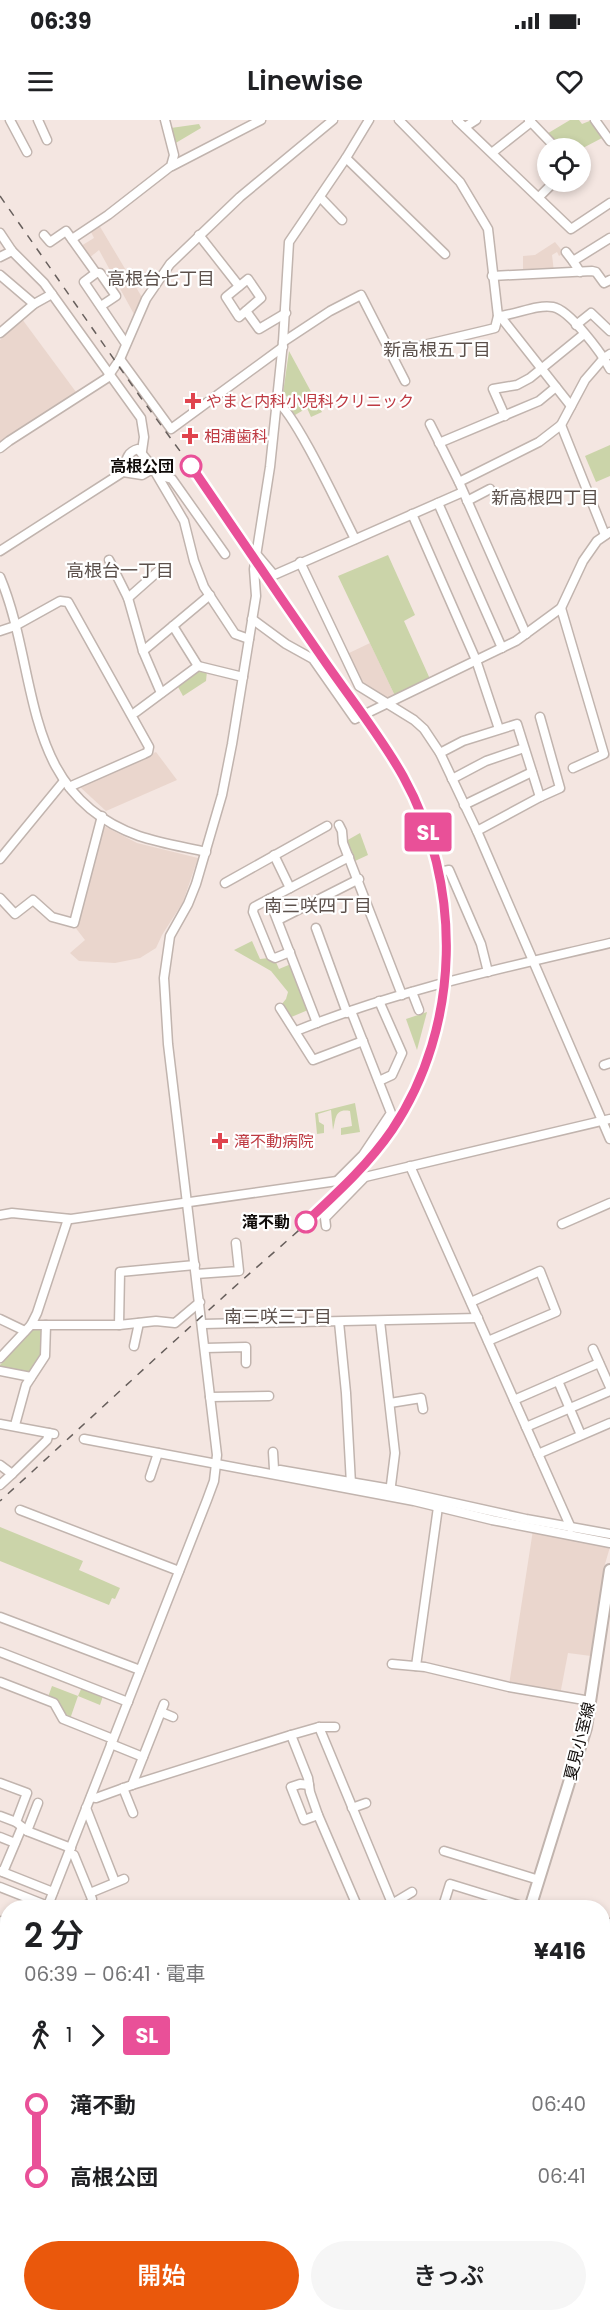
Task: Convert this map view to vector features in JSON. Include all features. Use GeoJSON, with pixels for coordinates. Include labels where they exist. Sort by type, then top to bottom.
{"type":"FeatureCollection","features":[{"type":"Feature","properties":{"kind":"main road","name":"夏見小室線"},"geometry":{"type":"LineString","coordinates":[[532,1900],[581,1744],[590,1701],[610,1570]]}},
{"type":"Feature","properties":{"kind":"street"},"geometry":{"type":"LineString","coordinates":[[10,120],[27,152]]}},
{"type":"Feature","properties":{"kind":"street"},"geometry":{"type":"LineString","coordinates":[[38,120],[47,140]]}},
{"type":"Feature","properties":{"kind":"street"},"geometry":{"type":"LineString","coordinates":[[165,120],[174,155],[171,166]]}},
{"type":"Feature","properties":{"kind":"street"},"geometry":{"type":"LineString","coordinates":[[72,239],[171,166],[261,120]]}},
{"type":"Feature","properties":{"kind":"street"},"geometry":{"type":"LineString","coordinates":[[0,448],[109,375],[120,358],[142,306],[170,264],[248,191],[333,120]]}},
{"type":"Feature","properties":{"kind":"street"},"geometry":{"type":"LineString","coordinates":[[50,1900],[214,1481],[217,1463],[200,1302],[168,1044],[164,978],[170,936],[192,894],[222,795],[243,676],[256,596],[254,569],[258,556],[270,467],[283,345],[289,242],[369,120]]}},
{"type":"Feature","properties":{"kind":"street"},"geometry":{"type":"LineString","coordinates":[[390,353],[495,328],[499,316],[492,276],[488,229],[467,190],[399,120]]}},
{"type":"Feature","properties":{"kind":"street"},"geometry":{"type":"LineString","coordinates":[[457,120],[493,152],[570,229],[610,203]]}},
{"type":"Feature","properties":{"kind":"street"},"geometry":{"type":"LineString","coordinates":[[465,127],[476,120]]}},
{"type":"Feature","properties":{"kind":"street"},"geometry":{"type":"LineString","coordinates":[[595,120],[610,141]]}},
{"type":"Feature","properties":{"kind":"street"},"geometry":{"type":"LineString","coordinates":[[493,152],[530,121],[546,138]]}},
{"type":"Feature","properties":{"kind":"street"},"geometry":{"type":"LineString","coordinates":[[346,158],[445,254]]}},
{"type":"Feature","properties":{"kind":"street"},"geometry":{"type":"LineString","coordinates":[[539,197],[544,192]]}},
{"type":"Feature","properties":{"kind":"street"},"geometry":{"type":"LineString","coordinates":[[320,197],[342,220]]}},
{"type":"Feature","properties":{"kind":"street"},"geometry":{"type":"LineString","coordinates":[[44,235],[50,242],[66,231],[96,273],[100,273],[116,296],[101,306]]}},
{"type":"Feature","properties":{"kind":"street"},"geometry":{"type":"LineString","coordinates":[[0,233],[12,251],[52,294],[141,418],[141,447],[184,521],[194,561],[204,586],[235,634],[249,639]]}},
{"type":"Feature","properties":{"kind":"street"},"geometry":{"type":"LineString","coordinates":[[199,236],[239,286]]}},
{"type":"Feature","properties":{"kind":"street"},"geometry":{"type":"LineString","coordinates":[[573,261],[610,238]]}},
{"type":"Feature","properties":{"kind":"street"},"geometry":{"type":"LineString","coordinates":[[0,257],[12,251]]}},
{"type":"Feature","properties":{"kind":"street"},"geometry":{"type":"LineString","coordinates":[[566,252],[580,272]]}},
{"type":"Feature","properties":{"kind":"street"},"geometry":{"type":"LineString","coordinates":[[492,276],[596,272],[604,283],[610,280]]}},
{"type":"Feature","properties":{"kind":"street"},"geometry":{"type":"LineString","coordinates":[[96,273],[84,282],[126,344]]}},
{"type":"Feature","properties":{"kind":"street"},"geometry":{"type":"LineString","coordinates":[[0,275],[34,304]]}},
{"type":"Feature","properties":{"kind":"street"},"geometry":{"type":"LineString","coordinates":[[248,279],[261,298],[246,311],[240,317],[226,297],[248,279]]}},
{"type":"Feature","properties":{"kind":"street"},"geometry":{"type":"LineString","coordinates":[[0,333],[34,304],[52,294]]}},
{"type":"Feature","properties":{"kind":"street"},"geometry":{"type":"LineString","coordinates":[[120,358],[171,429],[330,311],[361,295],[405,381]]}},
{"type":"Feature","properties":{"kind":"street"},"geometry":{"type":"LineString","coordinates":[[499,316],[555,307],[607,356],[610,369]]}},
{"type":"Feature","properties":{"kind":"street"},"geometry":{"type":"LineString","coordinates":[[246,311],[259,329],[285,313]]}},
{"type":"Feature","properties":{"kind":"street"},"geometry":{"type":"LineString","coordinates":[[576,325],[591,313],[610,331]]}},
{"type":"Feature","properties":{"kind":"street"},"geometry":{"type":"LineString","coordinates":[[499,316],[571,406]]}},
{"type":"Feature","properties":{"kind":"street"},"geometry":{"type":"LineString","coordinates":[[505,416],[493,388],[517,385],[543,369],[584,334]]}},
{"type":"Feature","properties":{"kind":"street"},"geometry":{"type":"LineString","coordinates":[[459,482],[539,442],[561,425],[585,381],[607,356]]}},
{"type":"Feature","properties":{"kind":"street"},"geometry":{"type":"LineString","coordinates":[[439,443],[539,401],[556,387]]}},
{"type":"Feature","properties":{"kind":"street"},"geometry":{"type":"LineString","coordinates":[[276,401],[285,408],[301,435],[355,539]]}},
{"type":"Feature","properties":{"kind":"street"},"geometry":{"type":"LineString","coordinates":[[430,424],[459,482],[526,634]]}},
{"type":"Feature","properties":{"kind":"street"},"geometry":{"type":"LineString","coordinates":[[252,619],[286,644],[313,659],[355,719],[387,703],[394,702],[526,634],[561,608],[583,561],[597,541],[608,533],[561,425]]}},
{"type":"Feature","properties":{"kind":"street"},"geometry":{"type":"LineString","coordinates":[[127,470],[127,456],[133,450],[141,447]]}},
{"type":"Feature","properties":{"kind":"street"},"geometry":{"type":"LineString","coordinates":[[127,470],[142,475],[149,471],[152,465]]}},
{"type":"Feature","properties":{"kind":"street"},"geometry":{"type":"LineString","coordinates":[[0,551],[127,470]]}},
{"type":"Feature","properties":{"kind":"street"},"geometry":{"type":"LineString","coordinates":[[158,476],[172,479],[225,554]]}},
{"type":"Feature","properties":{"kind":"street"},"geometry":{"type":"LineString","coordinates":[[467,501],[490,489]]}},
{"type":"Feature","properties":{"kind":"street"},"geometry":{"type":"LineString","coordinates":[[258,556],[274,574],[463,492]]}},
{"type":"Feature","properties":{"kind":"street"},"geometry":{"type":"LineString","coordinates":[[438,503],[502,648]]}},
{"type":"Feature","properties":{"kind":"street"},"geometry":{"type":"LineString","coordinates":[[412,514],[476,660],[499,729]]}},
{"type":"Feature","properties":{"kind":"street"},"geometry":{"type":"LineString","coordinates":[[109,560],[128,598],[143,651],[161,693]]}},
{"type":"Feature","properties":{"kind":"street"},"geometry":{"type":"LineString","coordinates":[[300,562],[359,686],[424,729],[440,753],[606,1120],[610,1139]]}},
{"type":"Feature","properties":{"kind":"street"},"geometry":{"type":"LineString","coordinates":[[128,598],[163,567]]}},
{"type":"Feature","properties":{"kind":"street"},"geometry":{"type":"LineString","coordinates":[[0,578],[15,626],[40,731],[49,755],[67,784],[102,816],[139,836],[206,852]]}},
{"type":"Feature","properties":{"kind":"street"},"geometry":{"type":"LineString","coordinates":[[143,651],[210,595]]}},
{"type":"Feature","properties":{"kind":"street"},"geometry":{"type":"LineString","coordinates":[[0,631],[15,626],[60,601],[68,602],[149,747],[148,752],[144,754],[67,784],[0,859]]}},
{"type":"Feature","properties":{"kind":"street"},"geometry":{"type":"LineString","coordinates":[[561,608],[604,754],[573,768]]}},
{"type":"Feature","properties":{"kind":"street"},"geometry":{"type":"LineString","coordinates":[[173,626],[198,666],[243,676]]}},
{"type":"Feature","properties":{"kind":"street"},"geometry":{"type":"LineString","coordinates":[[136,712],[198,666]]}},
{"type":"Feature","properties":{"kind":"street"},"geometry":{"type":"LineString","coordinates":[[477,831],[540,796],[560,788],[540,717]]}},
{"type":"Feature","properties":{"kind":"street"},"geometry":{"type":"LineString","coordinates":[[440,753],[463,741],[517,724],[540,796]]}},
{"type":"Feature","properties":{"kind":"street"},"geometry":{"type":"LineString","coordinates":[[452,779],[486,761],[524,748]]}},
{"type":"Feature","properties":{"kind":"street"},"geometry":{"type":"LineString","coordinates":[[465,805],[532,772]]}},
{"type":"Feature","properties":{"kind":"street"},"geometry":{"type":"LineString","coordinates":[[0,898],[15,914],[33,900],[52,917],[74,923],[102,816]]}},
{"type":"Feature","properties":{"kind":"street"},"geometry":{"type":"LineString","coordinates":[[339,825],[402,995]]}},
{"type":"Feature","properties":{"kind":"street"},"geometry":{"type":"LineString","coordinates":[[225,883],[327,826]]}},
{"type":"Feature","properties":{"kind":"street"},"geometry":{"type":"LineString","coordinates":[[274,855],[290,888]]}},
{"type":"Feature","properties":{"kind":"street"},"geometry":{"type":"LineString","coordinates":[[291,952],[275,958],[271,956],[253,912],[254,907],[349,857]]}},
{"type":"Feature","properties":{"kind":"street"},"geometry":{"type":"LineString","coordinates":[[444,871],[449,870],[459,891],[482,944],[488,972]]}},
{"type":"Feature","properties":{"kind":"street"},"geometry":{"type":"LineString","coordinates":[[278,920],[358,879]]}},
{"type":"Feature","properties":{"kind":"street"},"geometry":{"type":"LineString","coordinates":[[269,899],[317,1023]]}},
{"type":"Feature","properties":{"kind":"street"},"geometry":{"type":"LineString","coordinates":[[316,928],[391,1113],[363,1155],[338,1180]]}},
{"type":"Feature","properties":{"kind":"street"},"geometry":{"type":"LineString","coordinates":[[296,1031],[379,1001],[532,960],[610,943]]}},
{"type":"Feature","properties":{"kind":"street"},"geometry":{"type":"LineString","coordinates":[[412,992],[419,1010]]}},
{"type":"Feature","properties":{"kind":"street"},"geometry":{"type":"LineString","coordinates":[[379,1001],[402,1053],[392,1075],[379,1081]]}},
{"type":"Feature","properties":{"kind":"street"},"geometry":{"type":"LineString","coordinates":[[280,1008],[313,1060],[363,1041]]}},
{"type":"Feature","properties":{"kind":"street"},"geometry":{"type":"LineString","coordinates":[[0,1215],[12,1213],[68,1219],[365,1177],[606,1120]]}},
{"type":"Feature","properties":{"kind":"street"},"geometry":{"type":"LineString","coordinates":[[410,1166],[571,1528]]}},
{"type":"Feature","properties":{"kind":"street"},"geometry":{"type":"LineString","coordinates":[[326,1226],[326,1218],[365,1177]]}},
{"type":"Feature","properties":{"kind":"street"},"geometry":{"type":"LineString","coordinates":[[562,1224],[610,1203]]}},
{"type":"Feature","properties":{"kind":"street"},"geometry":{"type":"LineString","coordinates":[[0,1358],[28,1328],[45,1292],[45,1285],[68,1219]]}},
{"type":"Feature","properties":{"kind":"street"},"geometry":{"type":"LineString","coordinates":[[119,1325],[120,1272],[196,1269],[239,1271],[236,1243]]}},
{"type":"Feature","properties":{"kind":"street"},"geometry":{"type":"LineString","coordinates":[[471,1302],[540,1271],[556,1312],[488,1341]]}},
{"type":"Feature","properties":{"kind":"street"},"geometry":{"type":"LineString","coordinates":[[0,1319],[28,1328],[46,1325],[119,1325],[156,1321],[175,1323],[200,1302]]}},
{"type":"Feature","properties":{"kind":"street"},"geometry":{"type":"LineString","coordinates":[[202,1324],[478,1318]]}},
{"type":"Feature","properties":{"kind":"street"},"geometry":{"type":"LineString","coordinates":[[380,1321],[395,1453],[390,1493]]}},
{"type":"Feature","properties":{"kind":"street"},"geometry":{"type":"LineString","coordinates":[[339,1322],[351,1484]]}},
{"type":"Feature","properties":{"kind":"street"},"geometry":{"type":"LineString","coordinates":[[134,1346],[139,1323]]}},
{"type":"Feature","properties":{"kind":"street"},"geometry":{"type":"LineString","coordinates":[[15,1425],[26,1385],[45,1356],[46,1325]]}},
{"type":"Feature","properties":{"kind":"street"},"geometry":{"type":"LineString","coordinates":[[205,1348],[246,1347],[246,1363]]}},
{"type":"Feature","properties":{"kind":"street"},"geometry":{"type":"LineString","coordinates":[[526,1427],[610,1389],[593,1349]]}},
{"type":"Feature","properties":{"kind":"street"},"geometry":{"type":"LineString","coordinates":[[514,1400],[600,1363]]}},
{"type":"Feature","properties":{"kind":"street"},"geometry":{"type":"LineString","coordinates":[[0,1371],[32,1377]]}},
{"type":"Feature","properties":{"kind":"street"},"geometry":{"type":"LineString","coordinates":[[558,1381],[581,1435]]}},
{"type":"Feature","properties":{"kind":"street"},"geometry":{"type":"LineString","coordinates":[[210,1397],[269,1395]]}},
{"type":"Feature","properties":{"kind":"street"},"geometry":{"type":"LineString","coordinates":[[390,1403],[420,1398],[423,1409]]}},
{"type":"Feature","properties":{"kind":"street"},"geometry":{"type":"LineString","coordinates":[[538,1454],[610,1423]]}},
{"type":"Feature","properties":{"kind":"street"},"geometry":{"type":"LineString","coordinates":[[0,1424],[52,1433],[0,1485]]}},
{"type":"Feature","properties":{"kind":"street"},"geometry":{"type":"LineString","coordinates":[[84,1439],[390,1493],[438,1507],[610,1534]]}},
{"type":"Feature","properties":{"kind":"street"},"geometry":{"type":"LineString","coordinates":[[273,1452],[274,1469]]}},
{"type":"Feature","properties":{"kind":"street"},"geometry":{"type":"LineString","coordinates":[[150,1477],[158,1453]]}},
{"type":"Feature","properties":{"kind":"street"},"geometry":{"type":"LineString","coordinates":[[0,1465],[12,1474]]}},
{"type":"Feature","properties":{"kind":"street"},"geometry":{"type":"LineString","coordinates":[[258,1470],[274,1469],[332,1483],[351,1484],[610,1543]]}},
{"type":"Feature","properties":{"kind":"street"},"geometry":{"type":"LineString","coordinates":[[416,1666],[438,1507]]}},
{"type":"Feature","properties":{"kind":"street"},"geometry":{"type":"LineString","coordinates":[[20,1510],[179,1571]]}},
{"type":"Feature","properties":{"kind":"street"},"geometry":{"type":"LineString","coordinates":[[416,1589],[426,1591]]}},
{"type":"Feature","properties":{"kind":"street"},"geometry":{"type":"LineString","coordinates":[[0,1617],[140,1670]]}},
{"type":"Feature","properties":{"kind":"street"},"geometry":{"type":"LineString","coordinates":[[0,1652],[128,1702]]}},
{"type":"Feature","properties":{"kind":"street"},"geometry":{"type":"LineString","coordinates":[[392,1664],[416,1666],[509,1687],[590,1701]]}},
{"type":"Feature","properties":{"kind":"street"},"geometry":{"type":"LineString","coordinates":[[0,1682],[54,1703],[63,1719],[143,1757]]}},
{"type":"Feature","properties":{"kind":"street"},"geometry":{"type":"LineString","coordinates":[[132,1785],[162,1708],[173,1717]]}},
{"type":"Feature","properties":{"kind":"street"},"geometry":{"type":"LineString","coordinates":[[91,1797],[99,1797],[291,1735],[319,1727],[335,1727]]}},
{"type":"Feature","properties":{"kind":"street"},"geometry":{"type":"LineString","coordinates":[[319,1727],[390,1900]]}},
{"type":"Feature","properties":{"kind":"street"},"geometry":{"type":"LineString","coordinates":[[291,1735],[318,1815],[355,1900]]}},
{"type":"Feature","properties":{"kind":"street"},"geometry":{"type":"LineString","coordinates":[[0,1783],[27,1793],[22,1827]]}},
{"type":"Feature","properties":{"kind":"street"},"geometry":{"type":"LineString","coordinates":[[309,1785],[300,1784],[291,1787],[304,1820],[318,1815]]}},
{"type":"Feature","properties":{"kind":"street"},"geometry":{"type":"LineString","coordinates":[[123,1788],[133,1814]]}},
{"type":"Feature","properties":{"kind":"street"},"geometry":{"type":"LineString","coordinates":[[38,1803],[22,1827],[2,1871],[53,1892]]}},
{"type":"Feature","properties":{"kind":"street"},"geometry":{"type":"LineString","coordinates":[[352,1808],[366,1803]]}},
{"type":"Feature","properties":{"kind":"street"},"geometry":{"type":"LineString","coordinates":[[86,1808],[120,1881],[90,1893]]}},
{"type":"Feature","properties":{"kind":"street"},"geometry":{"type":"LineString","coordinates":[[0,1816],[70,1850],[92,1900]]}},
{"type":"Feature","properties":{"kind":"street"},"geometry":{"type":"LineString","coordinates":[[0,1837],[15,1843]]}},
{"type":"Feature","properties":{"kind":"street"},"geometry":{"type":"LineString","coordinates":[[444,1851],[539,1880]]}},
{"type":"Feature","properties":{"kind":"street"},"geometry":{"type":"LineString","coordinates":[[445,1900],[450,1884],[503,1900]]}},
{"type":"Feature","properties":{"kind":"street"},"geometry":{"type":"LineString","coordinates":[[0,1887],[31,1900]]}},
{"type":"Feature","properties":{"kind":"street"},"geometry":{"type":"LineString","coordinates":[[401,1900],[412,1892]]}},
{"type":"Feature","properties":{"kind":"shaded area"},"geometry":{"type":"Polygon","coordinates":[[[99,225],[143,299],[135,316],[99,250],[89,258],[81,246],[94,238],[90,230],[99,225]]]}},
{"type":"Feature","properties":{"kind":"shaded area"},"geometry":{"type":"Polygon","coordinates":[[[555,242],[564,253],[559,256],[557,252],[552,255],[554,272],[523,273],[523,256],[535,255],[555,242]]]}},
{"type":"Feature","properties":{"kind":"shaded area"},"geometry":{"type":"Polygon","coordinates":[[[22,319],[76,392],[0,442],[0,340],[22,319]]]}},
{"type":"Feature","properties":{"kind":"shaded area"},"geometry":{"type":"Polygon","coordinates":[[[370,643],[396,698],[386,699],[361,685],[347,654],[370,643]]]}},
{"type":"Feature","properties":{"kind":"shaded area"},"geometry":{"type":"Polygon","coordinates":[[[156,752],[177,780],[106,811],[79,786],[156,752]]]}},
{"type":"Feature","properties":{"kind":"shaded area"},"geometry":{"type":"Polygon","coordinates":[[[102,825],[137,843],[198,858],[183,902],[156,948],[140,958],[115,963],[79,961],[70,953],[85,940],[75,927],[102,825]]]}},
{"type":"Feature","properties":{"kind":"shaded area"},"geometry":{"type":"Polygon","coordinates":[[[533,1530],[606,1544],[610,1547],[605,1564],[591,1656],[568,1653],[560,1695],[509,1685],[533,1530]]]}},
{"type":"Feature","properties":{"kind":"green space"},"geometry":{"type":"Polygon","coordinates":[[[570,120],[579,120],[582,124],[592,120],[602,138],[591,144],[591,138],[548,138],[545,135],[570,120]]]}},
{"type":"Feature","properties":{"kind":"green space"},"geometry":{"type":"Polygon","coordinates":[[[199,124],[201,128],[174,144],[171,128],[199,124]]]}},
{"type":"Feature","properties":{"kind":"green space"},"geometry":{"type":"Polygon","coordinates":[[[289,351],[322,412],[311,417],[307,408],[295,415],[285,401],[287,397],[283,393],[289,351]]]}},
{"type":"Feature","properties":{"kind":"green space"},"geometry":{"type":"Polygon","coordinates":[[[610,445],[610,476],[596,482],[585,456],[610,445]]]}},
{"type":"Feature","properties":{"kind":"green space"},"geometry":{"type":"Polygon","coordinates":[[[388,555],[415,615],[404,621],[430,679],[396,698],[338,576],[388,555]]]}},
{"type":"Feature","properties":{"kind":"green space"},"geometry":{"type":"Polygon","coordinates":[[[199,669],[207,671],[206,681],[183,696],[177,685],[199,669]]]}},
{"type":"Feature","properties":{"kind":"green space"},"geometry":{"type":"Polygon","coordinates":[[[360,833],[368,855],[355,861],[346,841],[360,833]]]}},
{"type":"Feature","properties":{"kind":"green space"},"geometry":{"type":"Polygon","coordinates":[[[252,941],[260,959],[275,960],[279,969],[291,964],[308,1010],[289,1018],[281,1005],[288,992],[271,971],[234,950],[252,941]]]}},
{"type":"Feature","properties":{"kind":"green space"},"geometry":{"type":"Polygon","coordinates":[[[427,1012],[417,1050],[406,1019],[427,1012]]]}},
{"type":"Feature","properties":{"kind":"green space"},"geometry":{"type":"Polygon","coordinates":[[[355,1103],[360,1132],[341,1135],[341,1128],[352,1126],[350,1111],[338,1113],[333,1130],[331,1110],[318,1114],[319,1122],[324,1125],[324,1133],[317,1134],[315,1113],[355,1103]]]}},
{"type":"Feature","properties":{"kind":"green space"},"geometry":{"type":"Polygon","coordinates":[[[33,1328],[42,1329],[43,1355],[31,1375],[0,1369],[0,1365],[33,1328]]]}},
{"type":"Feature","properties":{"kind":"green space"},"geometry":{"type":"Polygon","coordinates":[[[0,1527],[83,1561],[79,1570],[120,1588],[115,1599],[112,1598],[109,1605],[0,1561],[0,1527]]]}},
{"type":"Feature","properties":{"kind":"green space"},"geometry":{"type":"Polygon","coordinates":[[[52,1686],[78,1696],[70,1719],[65,1717],[48,1697],[52,1686]]]}},
{"type":"Feature","properties":{"kind":"green space"},"geometry":{"type":"Polygon","coordinates":[[[82,1687],[103,1696],[100,1705],[78,1696],[82,1687]]]}},
{"type":"Feature","properties":{"kind":"railway"},"geometry":{"type":"LineString","coordinates":[[0,196],[191,466],[404,777],[431,840],[441,881],[446,923],[446,965],[441,1007],[430,1048],[415,1088],[395,1125],[370,1159],[316,1214],[0,1501]]}},
{"type":"Feature","properties":{"kind":"train","name":"SL"},"geometry":{"type":"LineString","coordinates":[[191,466],[404,777],[431,840],[442,886],[447,932],[445,984],[438,1022],[423,1072],[404,1111],[378,1149],[353,1178],[306,1222]]}},
{"type":"Feature","properties":{"kind":"place","name":"やまと内科小児科クリニック"},"geometry":{"type":"Point","coordinates":[193,401]}},
{"type":"Feature","properties":{"kind":"place","name":"相浦歯科"},"geometry":{"type":"Point","coordinates":[190,436]}},
{"type":"Feature","properties":{"kind":"place","name":"高根公団"},"geometry":{"type":"Point","coordinates":[191,466]}},
{"type":"Feature","properties":{"kind":"place","name":"滝不動病院"},"geometry":{"type":"Point","coordinates":[220,1141]}},
{"type":"Feature","properties":{"kind":"place","name":"滝不動"},"geometry":{"type":"Point","coordinates":[306,1222]}},
{"type":"Feature","properties":{"kind":"district","name":"高根台七丁目"},"geometry":{"type":"Point","coordinates":[161,279]}},
{"type":"Feature","properties":{"kind":"district","name":"新高根五丁目"},"geometry":{"type":"Point","coordinates":[437,350]}},
{"type":"Feature","properties":{"kind":"district","name":"新高根四丁目"},"geometry":{"type":"Point","coordinates":[545,498]}},
{"type":"Feature","properties":{"kind":"district","name":"高根台一丁目"},"geometry":{"type":"Point","coordinates":[120,571]}},
{"type":"Feature","properties":{"kind":"district","name":"南三咲四丁目"},"geometry":{"type":"Point","coordinates":[318,906]}},
{"type":"Feature","properties":{"kind":"district","name":"南三咲三丁目"},"geometry":{"type":"Point","coordinates":[278,1317]}}]}
